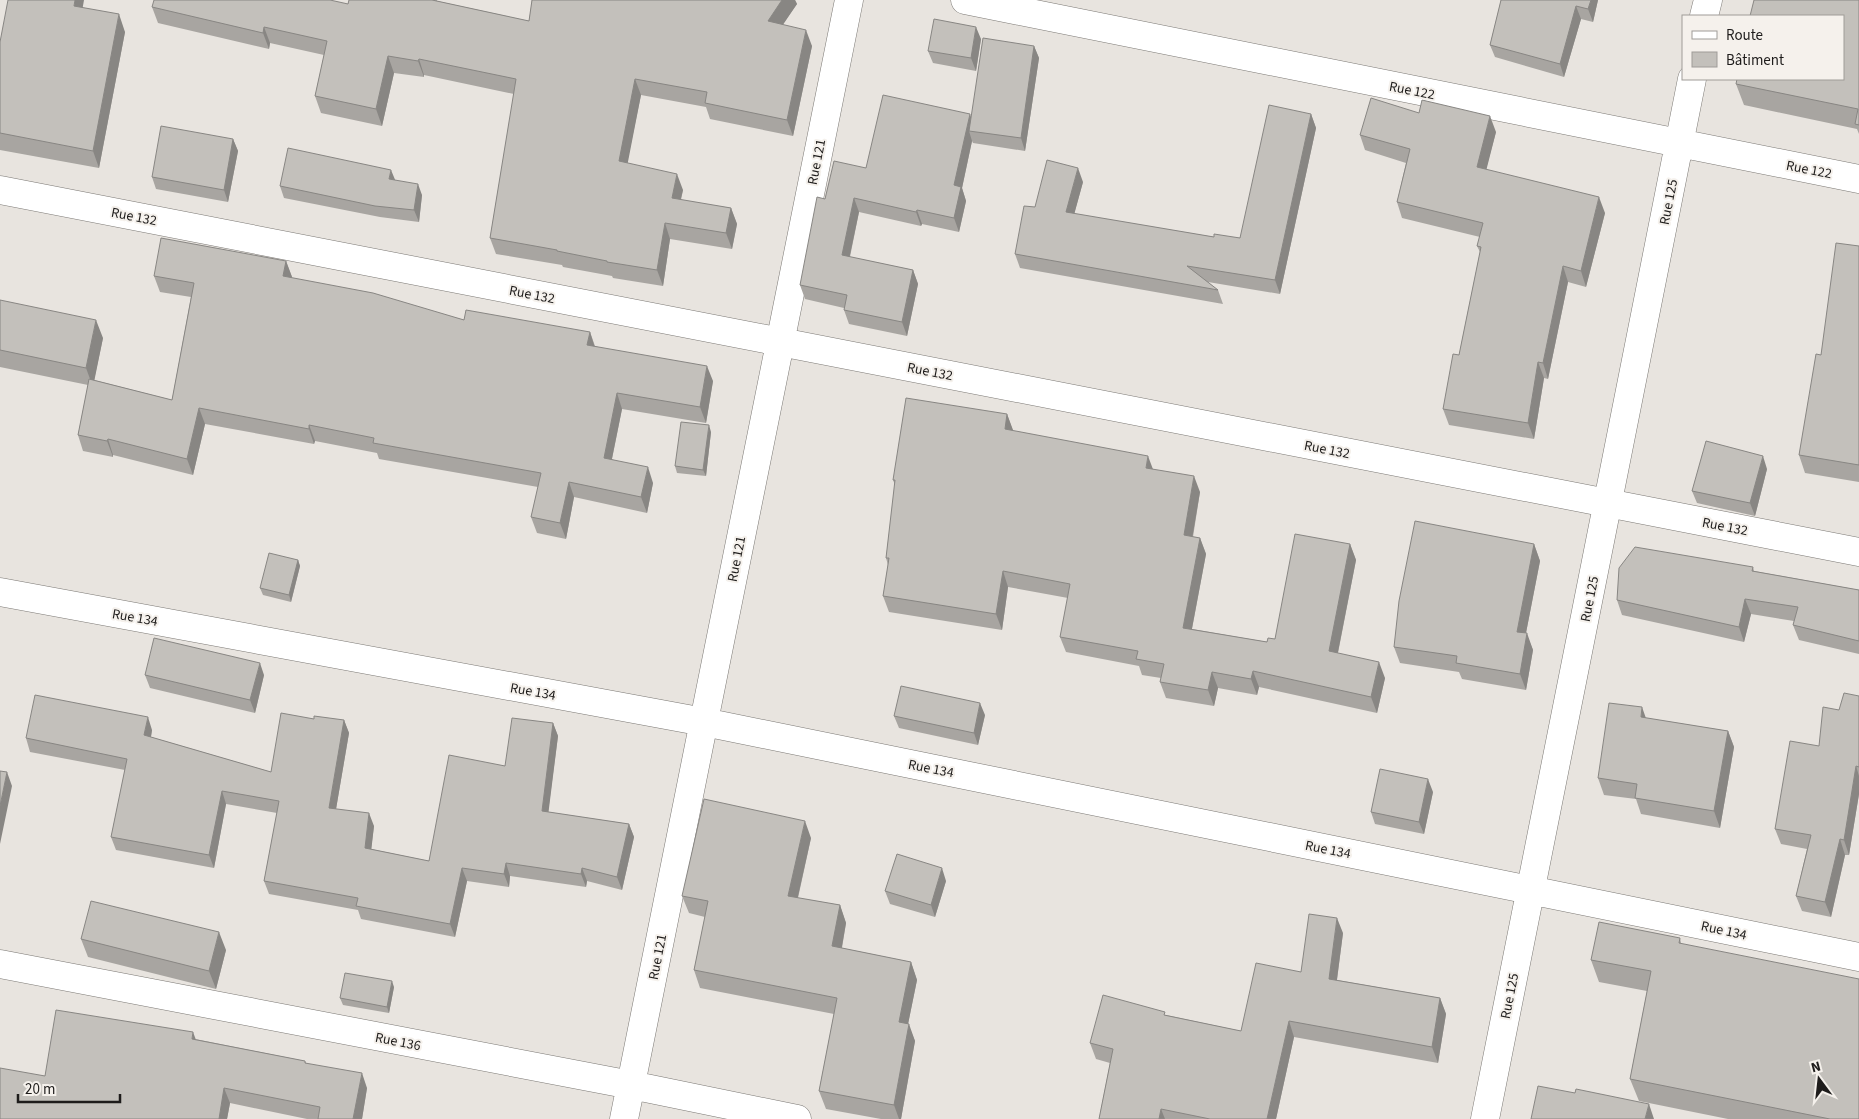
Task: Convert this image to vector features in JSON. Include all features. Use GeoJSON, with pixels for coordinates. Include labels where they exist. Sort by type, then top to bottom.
{"type":"FeatureCollection","features":[{"type":"Feature","properties":{"kind":"street","name":"Rue 121"},"geometry":{"type":"LineString","coordinates":[[624,1119],[848,0]]}},
{"type":"Feature","properties":{"kind":"street","name":"Rue 122"},"geometry":{"type":"LineString","coordinates":[[965,0],[1859,179]]}},
{"type":"Feature","properties":{"kind":"street"},"geometry":{"type":"LineString","coordinates":[[1704,15],[1708,0]]}},
{"type":"Feature","properties":{"kind":"street","name":"Rue 125"},"geometry":{"type":"LineString","coordinates":[[1485,1119],[1692,80]]}},
{"type":"Feature","properties":{"kind":"street","name":"Rue 132"},"geometry":{"type":"LineString","coordinates":[[0,190],[1859,552]]}},
{"type":"Feature","properties":{"kind":"street","name":"Rue 134"},"geometry":{"type":"LineString","coordinates":[[0,592],[704,722],[1859,957]]}},
{"type":"Feature","properties":{"kind":"street","name":"Rue 136"},"geometry":{"type":"LineString","coordinates":[[0,964],[631,1085],[796,1119]]}},
{"type":"Feature","properties":{"kind":"building"},"geometry":{"type":"Polygon","coordinates":[[[8,0],[75,0],[74,6],[119,14],[93,151],[0,133],[0,42],[8,0]]]}},
{"type":"Feature","properties":{"kind":"building"},"geometry":{"type":"Polygon","coordinates":[[[154,0],[330,0],[348,4],[349,0],[432,0],[529,21],[532,0],[782,0],[768,21],[806,30],[787,120],[705,103],[707,92],[635,79],[619,161],[677,174],[672,198],[731,208],[726,233],[665,223],[657,270],[607,262],[557,250],[490,238],[516,79],[419,59],[418,61],[388,56],[376,109],[315,96],[327,41],[264,27],[263,33],[152,7],[154,0]]]}},
{"type":"Feature","properties":{"kind":"building"},"geometry":{"type":"Polygon","coordinates":[[[1501,0],[1591,0],[1588,9],[1576,6],[1560,64],[1490,45],[1501,0]]]}},
{"type":"Feature","properties":{"kind":"building"},"geometry":{"type":"Polygon","coordinates":[[[1754,0],[1859,0],[1859,125],[1855,124],[1858,109],[1736,84],[1737,80],[1844,80],[1844,15],[1750,15],[1754,0]]]}},
{"type":"Feature","properties":{"kind":"building"},"geometry":{"type":"Polygon","coordinates":[[[934,19],[976,27],[971,58],[928,51],[934,19]]]}},
{"type":"Feature","properties":{"kind":"building"},"geometry":{"type":"Polygon","coordinates":[[[983,38],[1034,46],[1021,138],[969,131],[983,38]]]}},
{"type":"Feature","properties":{"kind":"building"},"geometry":{"type":"Polygon","coordinates":[[[883,95],[970,114],[954,185],[961,187],[954,218],[917,210],[916,212],[854,198],[842,255],[913,270],[902,322],[844,310],[847,295],[800,285],[817,197],[825,199],[834,161],[866,168],[883,95]]]}},
{"type":"Feature","properties":{"kind":"building"},"geometry":{"type":"Polygon","coordinates":[[[1371,98],[1419,113],[1422,100],[1490,116],[1477,167],[1599,197],[1581,271],[1563,266],[1543,363],[1538,362],[1528,423],[1443,409],[1453,354],[1459,355],[1481,247],[1477,246],[1483,223],[1397,202],[1410,149],[1360,135],[1371,98]]]}},
{"type":"Feature","properties":{"kind":"building"},"geometry":{"type":"Polygon","coordinates":[[[1269,105],[1311,114],[1275,280],[1187,266],[1218,290],[1015,254],[1024,206],[1035,207],[1047,160],[1078,168],[1066,212],[1214,237],[1214,234],[1240,238],[1269,105]]]}},
{"type":"Feature","properties":{"kind":"building"},"geometry":{"type":"Polygon","coordinates":[[[161,126],[233,139],[224,190],[152,177],[161,126]]]}},
{"type":"Feature","properties":{"kind":"building"},"geometry":{"type":"Polygon","coordinates":[[[288,148],[391,170],[389,179],[418,184],[414,210],[375,206],[280,186],[288,148]]]}},
{"type":"Feature","properties":{"kind":"building"},"geometry":{"type":"Polygon","coordinates":[[[161,238],[286,261],[283,276],[373,293],[464,320],[466,310],[590,332],[587,345],[707,366],[700,407],[617,393],[604,458],[648,467],[641,497],[569,482],[560,523],[531,517],[541,473],[373,443],[374,438],[309,425],[309,429],[199,408],[187,459],[108,439],[107,441],[78,435],[89,379],[172,400],[194,283],[154,276],[161,238]]]}},
{"type":"Feature","properties":{"kind":"building"},"geometry":{"type":"Polygon","coordinates":[[[1836,243],[1859,246],[1859,465],[1799,455],[1816,354],[1821,355],[1836,243]]]}},
{"type":"Feature","properties":{"kind":"building"},"geometry":{"type":"Polygon","coordinates":[[[0,300],[96,320],[86,368],[0,350],[0,300]]]}},
{"type":"Feature","properties":{"kind":"building"},"geometry":{"type":"Polygon","coordinates":[[[906,398],[1007,414],[1005,429],[1148,456],[1146,468],[1194,476],[1184,535],[1200,538],[1183,628],[1267,642],[1268,638],[1275,639],[1295,534],[1350,544],[1329,651],[1379,662],[1371,697],[1253,671],[1251,679],[1212,672],[1208,690],[1160,682],[1164,664],[1136,659],[1138,651],[1060,637],[1070,584],[1003,571],[996,614],[883,596],[889,558],[886,558],[895,480],[893,480],[906,398]]]}},
{"type":"Feature","properties":{"kind":"building"},"geometry":{"type":"Polygon","coordinates":[[[681,422],[709,425],[703,470],[675,466],[681,422]]]}},
{"type":"Feature","properties":{"kind":"building"},"geometry":{"type":"Polygon","coordinates":[[[1706,441],[1763,456],[1750,503],[1692,491],[1706,441]]]}},
{"type":"Feature","properties":{"kind":"building"},"geometry":{"type":"Polygon","coordinates":[[[1415,521],[1534,544],[1517,632],[1527,633],[1520,674],[1456,663],[1457,656],[1394,647],[1399,601],[1415,521]]]}},
{"type":"Feature","properties":{"kind":"building"},"geometry":{"type":"Polygon","coordinates":[[[1635,547],[1753,567],[1752,571],[1859,590],[1859,641],[1793,625],[1798,607],[1745,599],[1739,627],[1617,600],[1619,568],[1635,547]]]}},
{"type":"Feature","properties":{"kind":"building"},"geometry":{"type":"Polygon","coordinates":[[[269,553],[298,560],[289,595],[260,588],[269,553]]]}},
{"type":"Feature","properties":{"kind":"building"},"geometry":{"type":"Polygon","coordinates":[[[154,638],[260,663],[250,700],[145,675],[154,638]]]}},
{"type":"Feature","properties":{"kind":"building"},"geometry":{"type":"Polygon","coordinates":[[[901,686],[980,703],[974,733],[894,716],[901,686]]]}},
{"type":"Feature","properties":{"kind":"building"},"geometry":{"type":"Polygon","coordinates":[[[1844,693],[1859,696],[1859,767],[1856,766],[1844,840],[1840,839],[1825,902],[1796,896],[1811,835],[1775,829],[1790,741],[1819,746],[1823,707],[1839,710],[1844,693]]]}},
{"type":"Feature","properties":{"kind":"building"},"geometry":{"type":"Polygon","coordinates":[[[35,695],[148,717],[144,735],[271,772],[281,713],[314,719],[314,716],[344,720],[329,808],[369,813],[365,848],[429,861],[449,755],[505,766],[512,718],[553,723],[542,811],[629,824],[617,877],[582,868],[581,874],[506,863],[504,874],[462,868],[450,924],[356,906],[358,898],[264,881],[279,801],[222,791],[209,855],[111,837],[127,759],[26,738],[35,695]]]}},
{"type":"Feature","properties":{"kind":"building"},"geometry":{"type":"Polygon","coordinates":[[[1609,703],[1642,707],[1641,717],[1728,731],[1714,811],[1635,798],[1637,784],[1598,778],[1609,703]]]}},
{"type":"Feature","properties":{"kind":"building"},"geometry":{"type":"Polygon","coordinates":[[[1380,769],[1428,779],[1419,822],[1371,812],[1380,769]]]}},
{"type":"Feature","properties":{"kind":"building"},"geometry":{"type":"Polygon","coordinates":[[[0,771],[7,772],[0,806],[0,771]]]}},
{"type":"Feature","properties":{"kind":"building"},"geometry":{"type":"Polygon","coordinates":[[[704,799],[805,821],[788,896],[840,905],[832,946],[911,962],[899,1022],[909,1024],[894,1105],[819,1091],[837,998],[694,970],[708,901],[682,896],[704,799]]]}},
{"type":"Feature","properties":{"kind":"building"},"geometry":{"type":"Polygon","coordinates":[[[897,854],[942,868],[931,905],[885,891],[897,854]]]}},
{"type":"Feature","properties":{"kind":"building"},"geometry":{"type":"Polygon","coordinates":[[[91,901],[219,932],[209,971],[81,939],[91,901]]]}},
{"type":"Feature","properties":{"kind":"building"},"geometry":{"type":"Polygon","coordinates":[[[1309,914],[1337,918],[1329,979],[1440,998],[1432,1047],[1289,1021],[1267,1119],[1210,1119],[1161,1109],[1159,1119],[1099,1119],[1113,1049],[1090,1043],[1103,995],[1165,1012],[1164,1015],[1241,1031],[1256,963],[1301,972],[1309,914]]]}},
{"type":"Feature","properties":{"kind":"building"},"geometry":{"type":"Polygon","coordinates":[[[1599,922],[1680,938],[1679,943],[1859,979],[1859,1119],[1830,1119],[1630,1079],[1651,971],[1591,960],[1599,922]]]}},
{"type":"Feature","properties":{"kind":"building"},"geometry":{"type":"Polygon","coordinates":[[[345,973],[392,981],[387,1007],[340,998],[345,973]]]}},
{"type":"Feature","properties":{"kind":"building"},"geometry":{"type":"Polygon","coordinates":[[[56,1010],[193,1032],[192,1039],[362,1073],[353,1119],[318,1119],[320,1107],[224,1088],[219,1119],[0,1119],[0,1068],[45,1076],[56,1010]]]}},
{"type":"Feature","properties":{"kind":"building"},"geometry":{"type":"Polygon","coordinates":[[[1538,1086],[1575,1093],[1576,1089],[1649,1104],[1645,1119],[1531,1119],[1538,1086]]]}}]}
